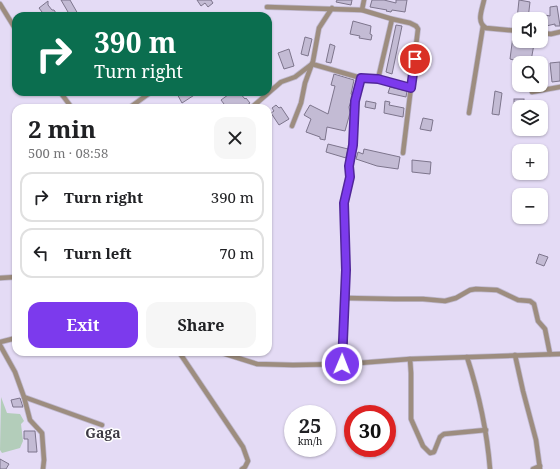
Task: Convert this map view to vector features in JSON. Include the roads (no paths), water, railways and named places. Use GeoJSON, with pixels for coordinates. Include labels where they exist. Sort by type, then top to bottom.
{"type":"FeatureCollection","features":[{"type":"Feature","properties":{"kind":"street"},"geometry":{"type":"LineString","coordinates":[[362,10],[364,0]]}},
{"type":"Feature","properties":{"kind":"street"},"geometry":{"type":"LineString","coordinates":[[484,0],[480,21],[483,26],[486,28],[512,31]]}},
{"type":"Feature","properties":{"kind":"street"},"geometry":{"type":"LineString","coordinates":[[0,4],[12,24]]}},
{"type":"Feature","properties":{"kind":"street"},"geometry":{"type":"LineString","coordinates":[[267,7],[362,10],[392,19],[410,22],[416,26],[418,29],[403,153]]}},
{"type":"Feature","properties":{"kind":"street"},"geometry":{"type":"LineString","coordinates":[[292,126],[301,103],[305,83],[312,64],[319,28],[332,8]]}},
{"type":"Feature","properties":{"kind":"street"},"geometry":{"type":"LineString","coordinates":[[378,79],[392,19]]}},
{"type":"Feature","properties":{"kind":"street"},"geometry":{"type":"LineString","coordinates":[[469,113],[483,26]]}},
{"type":"Feature","properties":{"kind":"street"},"geometry":{"type":"LineString","coordinates":[[548,34],[560,32]]}},
{"type":"Feature","properties":{"kind":"street"},"geometry":{"type":"LineString","coordinates":[[312,64],[361,78],[378,79],[411,88]]}},
{"type":"Feature","properties":{"kind":"street"},"geometry":{"type":"LineString","coordinates":[[272,90],[281,82],[294,77],[312,64]]}},
{"type":"Feature","properties":{"kind":"street"},"geometry":{"type":"LineString","coordinates":[[342,364],[346,247],[344,203],[350,177],[349,166],[353,145],[355,101],[361,78]]}},
{"type":"Feature","properties":{"kind":"street"},"geometry":{"type":"LineString","coordinates":[[548,89],[560,87]]}},
{"type":"Feature","properties":{"kind":"street"},"geometry":{"type":"LineString","coordinates":[[134,104],[146,96]]}},
{"type":"Feature","properties":{"kind":"street"},"geometry":{"type":"LineString","coordinates":[[256,104],[265,96]]}},
{"type":"Feature","properties":{"kind":"street"},"geometry":{"type":"LineString","coordinates":[[0,278],[12,277]]}},
{"type":"Feature","properties":{"kind":"street"},"geometry":{"type":"LineString","coordinates":[[345,298],[423,298],[445,301],[456,298],[470,290],[500,290],[518,300],[530,301],[534,304],[538,321],[545,330],[550,354]]}},
{"type":"Feature","properties":{"kind":"street"},"geometry":{"type":"LineString","coordinates":[[0,342],[12,339]]}},
{"type":"Feature","properties":{"kind":"street"},"geometry":{"type":"LineString","coordinates":[[0,345],[15,372],[30,420],[42,433],[44,460],[43,469]]}},
{"type":"Feature","properties":{"kind":"street"},"geometry":{"type":"LineString","coordinates":[[235,356],[257,364],[293,365],[560,354]]}},
{"type":"Feature","properties":{"kind":"street"},"geometry":{"type":"LineString","coordinates":[[516,355],[523,391],[536,440],[540,468],[533,469]]}},
{"type":"Feature","properties":{"kind":"street"},"geometry":{"type":"LineString","coordinates":[[182,356],[243,447],[248,462],[242,469]]}},
{"type":"Feature","properties":{"kind":"street"},"geometry":{"type":"LineString","coordinates":[[467,357],[477,387],[486,430],[490,469]]}},
{"type":"Feature","properties":{"kind":"street"},"geometry":{"type":"LineString","coordinates":[[410,359],[411,419],[423,446],[430,453],[434,452],[440,437],[444,434],[486,430]]}},
{"type":"Feature","properties":{"kind":"street"},"geometry":{"type":"LineString","coordinates":[[24,397],[102,425]]}},
{"type":"Feature","properties":{"kind":"district","name":"Gaga"},"geometry":{"type":"Point","coordinates":[103,433]}}]}
